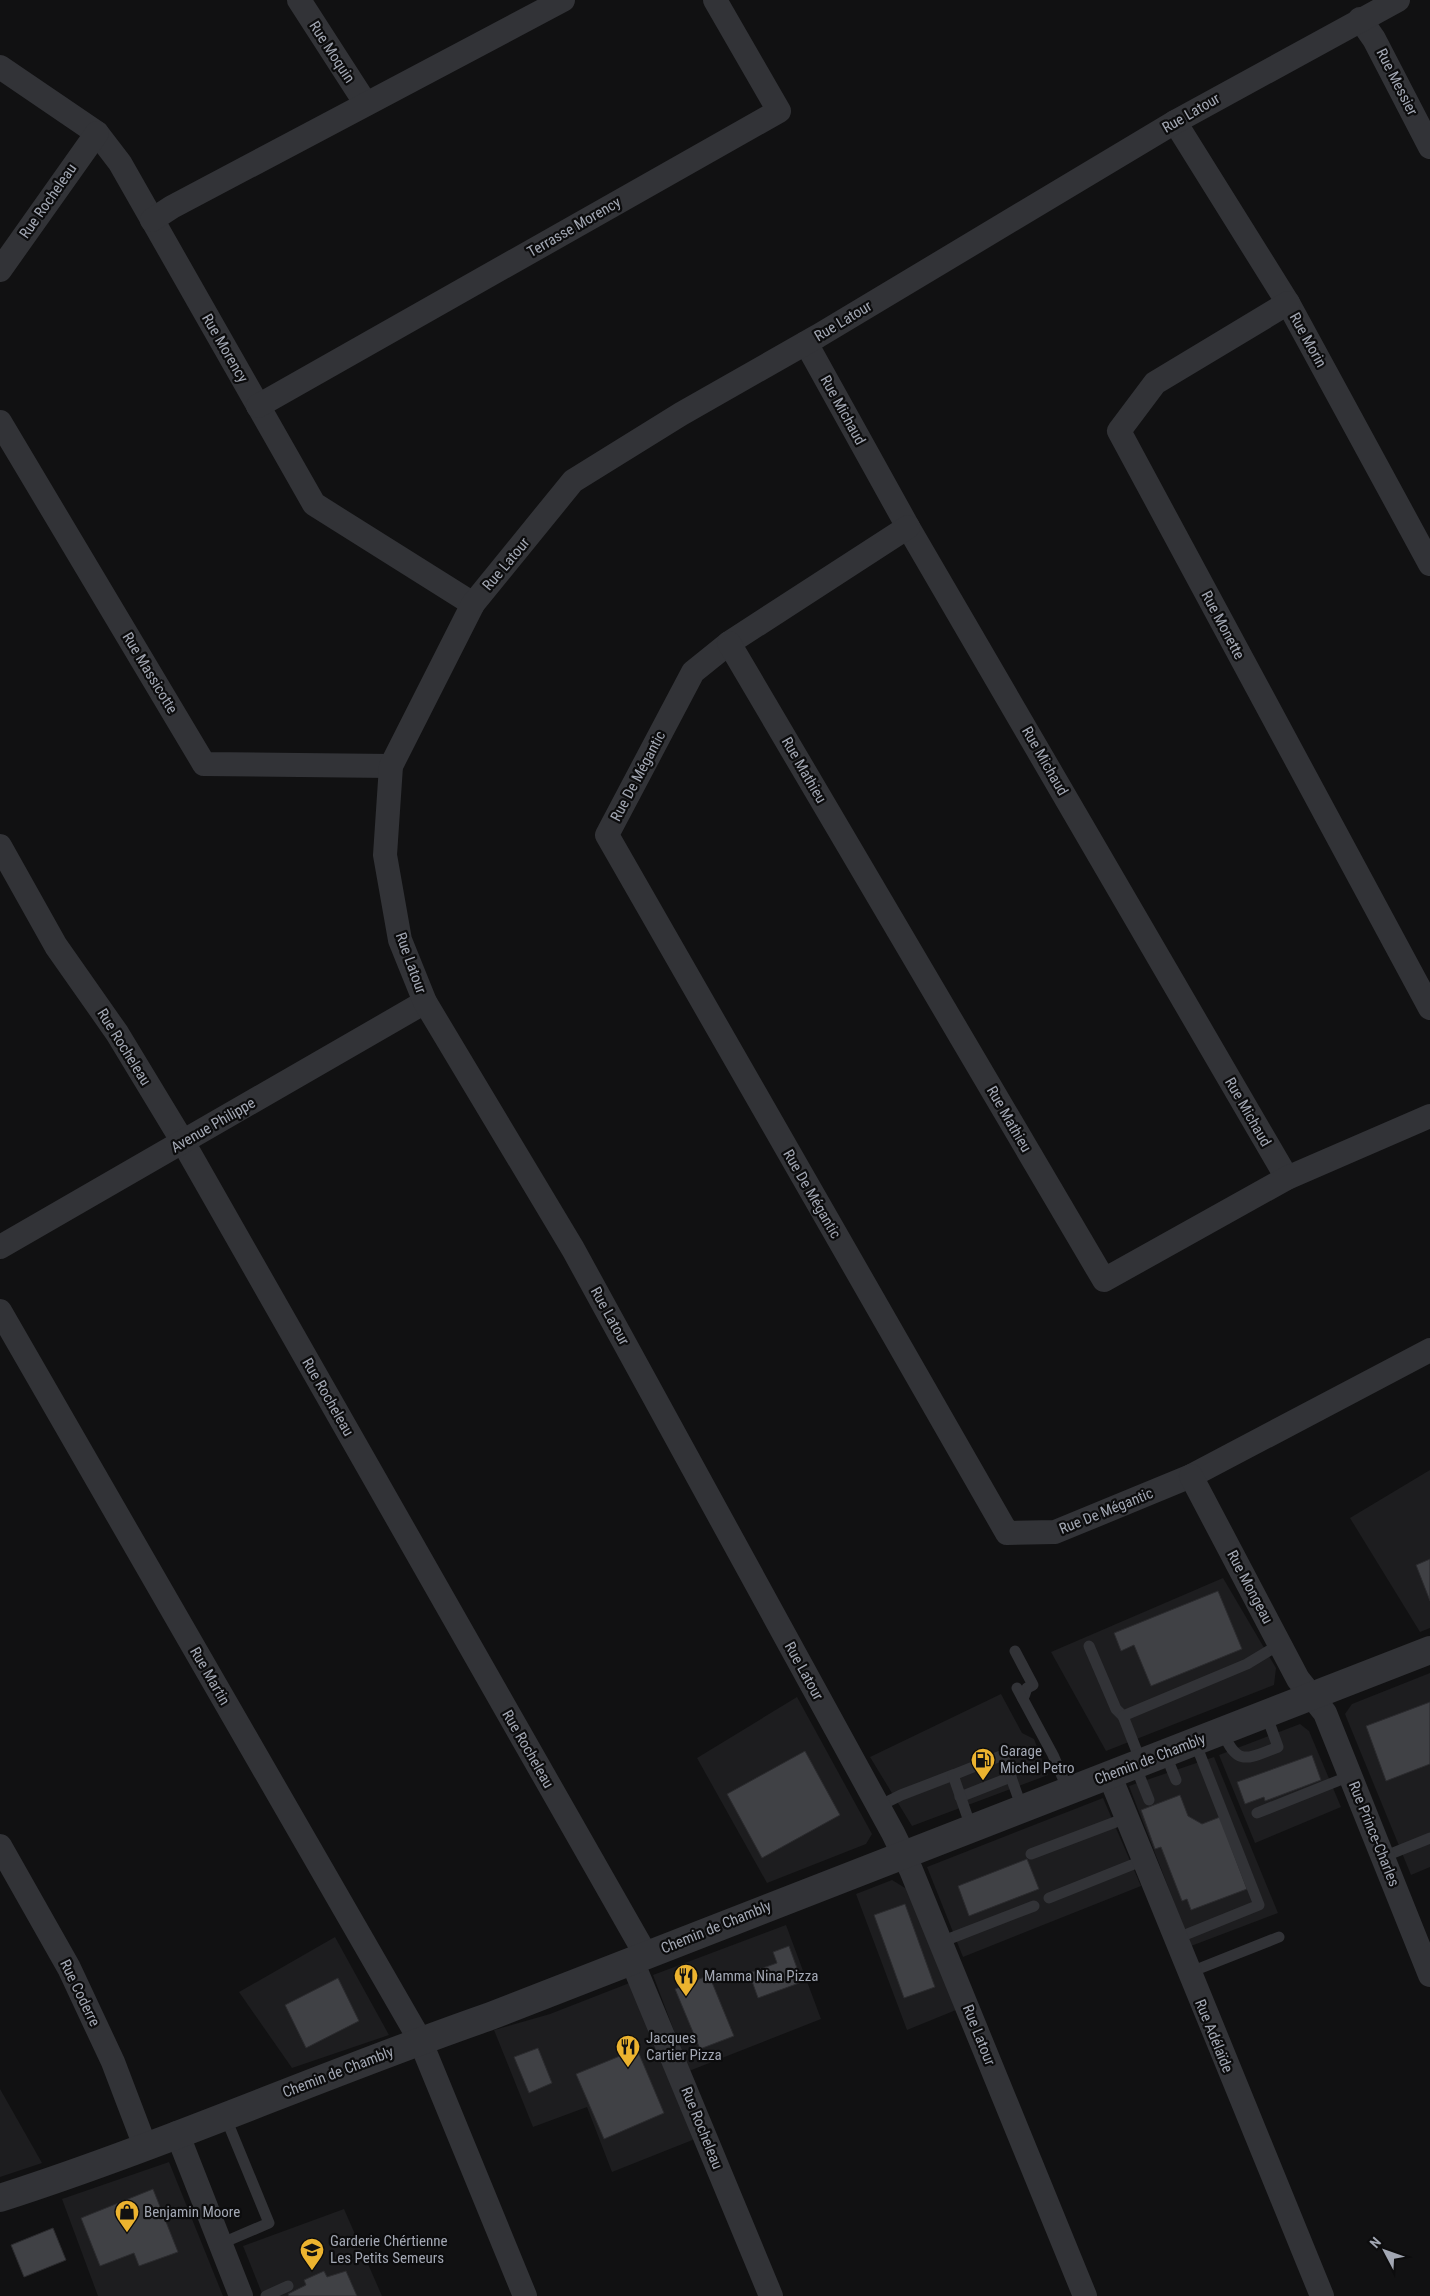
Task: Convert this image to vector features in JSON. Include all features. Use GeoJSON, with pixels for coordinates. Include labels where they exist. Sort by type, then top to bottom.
{"type":"FeatureCollection","features":[{"type":"Feature","properties":{"kind":"street","name":"Rue Moquin"},"geometry":{"type":"LineString","coordinates":[[299,0],[366,104]]}},
{"type":"Feature","properties":{"kind":"street"},"geometry":{"type":"LineString","coordinates":[[152,220],[172,207],[563,0]]}},
{"type":"Feature","properties":{"kind":"street","name":"Terrasse Morency"},"geometry":{"type":"LineString","coordinates":[[258,406],[779,112],[715,0]]}},
{"type":"Feature","properties":{"kind":"street","name":"Rue Latour"},"geometry":{"type":"LineString","coordinates":[[1085,2296],[941,1942],[903,1854],[879,1806],[573,1249],[426,1002],[400,940],[385,855],[391,766],[473,604],[573,481],[681,414],[806,343],[1175,122],[1360,19],[1398,0]]}},
{"type":"Feature","properties":{"kind":"street","name":"Rue Messier"},"geometry":{"type":"LineString","coordinates":[[1360,19],[1374,39],[1430,147]]}},
{"type":"Feature","properties":{"kind":"street","name":"Rue Morency"},"geometry":{"type":"LineString","coordinates":[[0,67],[97,134],[120,163],[314,504],[473,604]]}},
{"type":"Feature","properties":{"kind":"street","name":"Rue Morin"},"geometry":{"type":"LineString","coordinates":[[1175,122],[1288,303],[1430,564]]}},
{"type":"Feature","properties":{"kind":"street","name":"Rue Rocheleau"},"geometry":{"type":"LineString","coordinates":[[0,270],[97,134]]}},
{"type":"Feature","properties":{"kind":"street","name":"Rue Monette"},"geometry":{"type":"LineString","coordinates":[[1288,303],[1155,383],[1119,431],[1430,1008]]}},
{"type":"Feature","properties":{"kind":"street","name":"Rue Michaud"},"geometry":{"type":"LineString","coordinates":[[806,343],[908,527],[1287,1178]]}},
{"type":"Feature","properties":{"kind":"street","name":"Rue Massicotte"},"geometry":{"type":"LineString","coordinates":[[0,422],[204,764],[391,766]]}},
{"type":"Feature","properties":{"kind":"street","name":"Rue De Mégantic"},"geometry":{"type":"LineString","coordinates":[[908,527],[729,643],[693,672],[607,835],[1007,1533],[1054,1532],[1191,1476],[1430,1350]]}},
{"type":"Feature","properties":{"kind":"street","name":"Rue Mathieu"},"geometry":{"type":"LineString","coordinates":[[729,643],[1104,1280],[1287,1178],[1430,1116]]}},
{"type":"Feature","properties":{"kind":"street","name":"Rue Rocheleau"},"geometry":{"type":"LineString","coordinates":[[0,846],[56,946],[117,1033],[183,1142],[639,1958],[771,2296]]}},
{"type":"Feature","properties":{"kind":"street","name":"Avenue Philippe"},"geometry":{"type":"LineString","coordinates":[[0,1247],[426,1002]]}},
{"type":"Feature","properties":{"kind":"street","name":"Rue Martin"},"geometry":{"type":"LineString","coordinates":[[0,1311],[420,2040],[525,2296]]}},
{"type":"Feature","properties":{"kind":"street","name":"Rue Mongeau"},"geometry":{"type":"LineString","coordinates":[[1191,1476],[1298,1679],[1312,1696]]}},
{"type":"Feature","properties":{"kind":"street","name":"Chemin de Chambly"},"geometry":{"type":"LineString","coordinates":[[0,2198],[225,2116],[639,1958],[971,1827],[1430,1650]]}},
{"type":"Feature","properties":{"kind":"street","name":"Rue Prince-Charles"},"geometry":{"type":"LineString","coordinates":[[1312,1696],[1325,1713],[1430,1975]]}},
{"type":"Feature","properties":{"kind":"street","name":"Rue Adélaïde"},"geometry":{"type":"LineString","coordinates":[[1109,1774],[1188,1972],[1322,2296]]}},
{"type":"Feature","properties":{"kind":"street","name":"Rue Coderre"},"geometry":{"type":"LineString","coordinates":[[0,1846],[69,1968],[113,2062],[145,2146]]}},
{"type":"Feature","properties":{"kind":"street"},"geometry":{"type":"LineString","coordinates":[[177,2134],[241,2296]]}},
{"type":"Feature","properties":{"kind":"lane"},"geometry":{"type":"LineString","coordinates":[[1123,1716],[1247,1664],[1280,1644]]}},
{"type":"Feature","properties":{"kind":"lane"},"geometry":{"type":"LineString","coordinates":[[1089,1646],[1116,1709],[1123,1716],[1147,1760],[1149,1800]]}},
{"type":"Feature","properties":{"kind":"lane"},"geometry":{"type":"LineString","coordinates":[[1014,1651],[1033,1685],[1027,1688],[1023,1699]]}},
{"type":"Feature","properties":{"kind":"lane"},"geometry":{"type":"LineString","coordinates":[[1017,1688],[1068,1790]]}},
{"type":"Feature","properties":{"kind":"lane"},"geometry":{"type":"LineString","coordinates":[[1175,1939],[1259,1905],[1195,1742]]}},
{"type":"Feature","properties":{"kind":"lane"},"geometry":{"type":"LineString","coordinates":[[879,1806],[901,1795],[1003,1756],[1022,1808]]}},
{"type":"Feature","properties":{"kind":"lane"},"geometry":{"type":"LineString","coordinates":[[1147,1760],[1176,1780]]}},
{"type":"Feature","properties":{"kind":"lane"},"geometry":{"type":"LineString","coordinates":[[953,1775],[971,1827]]}},
{"type":"Feature","properties":{"kind":"lane"},"geometry":{"type":"LineString","coordinates":[[1257,1813],[1350,1776]]}},
{"type":"Feature","properties":{"kind":"lane"},"geometry":{"type":"LineString","coordinates":[[960,1797],[1011,1777]]}},
{"type":"Feature","properties":{"kind":"lane"},"geometry":{"type":"LineString","coordinates":[[1031,1854],[1126,1818]]}},
{"type":"Feature","properties":{"kind":"lane"},"geometry":{"type":"LineString","coordinates":[[1383,1857],[1430,1838]]}},
{"type":"Feature","properties":{"kind":"lane"},"geometry":{"type":"LineString","coordinates":[[1049,1898],[1144,1860]]}},
{"type":"Feature","properties":{"kind":"lane"},"geometry":{"type":"LineString","coordinates":[[941,1942],[1034,1906]]}},
{"type":"Feature","properties":{"kind":"lane"},"geometry":{"type":"LineString","coordinates":[[1188,1972],[1279,1937]]}},
{"type":"Feature","properties":{"kind":"lane"},"geometry":{"type":"LineString","coordinates":[[220,2244],[269,2223],[225,2116]]}},
{"type":"Feature","properties":{"kind":"lane"},"geometry":{"type":"LineString","coordinates":[[266,2296],[288,2286]]}},
{"type":"Feature","properties":{"kind":"shaded area"},"geometry":{"type":"Polygon","coordinates":[[[1430,1470],[1430,1628],[1420,1632],[1350,1518],[1430,1470]]]}},
{"type":"Feature","properties":{"kind":"shaded area"},"geometry":{"type":"Polygon","coordinates":[[[1223,1578],[1276,1668],[1274,1685],[1106,1751],[1051,1652],[1223,1578]]]}},
{"type":"Feature","properties":{"kind":"shaded area"},"geometry":{"type":"Polygon","coordinates":[[[1430,1673],[1430,1867],[1411,1875],[1345,1714],[1352,1704],[1430,1673]]]}},
{"type":"Feature","properties":{"kind":"shaded area"},"geometry":{"type":"Polygon","coordinates":[[[1001,1694],[1022,1733],[1034,1739],[1048,1775],[912,1826],[870,1757],[1001,1694]]]}},
{"type":"Feature","properties":{"kind":"shaded area"},"geometry":{"type":"Polygon","coordinates":[[[797,1697],[872,1834],[866,1844],[767,1883],[697,1758],[797,1697]]]}},
{"type":"Feature","properties":{"kind":"shaded area"},"geometry":{"type":"Polygon","coordinates":[[[1300,1724],[1309,1731],[1341,1807],[1255,1843],[1219,1755],[1300,1724]]]}},
{"type":"Feature","properties":{"kind":"shaded area"},"geometry":{"type":"Polygon","coordinates":[[[1214,1757],[1278,1913],[1191,1946],[1129,1786],[1214,1757]]]}},
{"type":"Feature","properties":{"kind":"shaded area"},"geometry":{"type":"Polygon","coordinates":[[[1103,1798],[1141,1886],[963,1957],[927,1867],[1103,1798]]]}},
{"type":"Feature","properties":{"kind":"shaded area"},"geometry":{"type":"Polygon","coordinates":[[[892,1880],[910,1891],[956,2010],[907,2030],[856,1894],[892,1880]]]}},
{"type":"Feature","properties":{"kind":"shaded area"},"geometry":{"type":"Polygon","coordinates":[[[786,1925],[821,2019],[689,2071],[653,1975],[786,1925]]]}},
{"type":"Feature","properties":{"kind":"shaded area"},"geometry":{"type":"Polygon","coordinates":[[[335,1937],[389,2035],[292,2068],[239,1992],[335,1937]]]}},
{"type":"Feature","properties":{"kind":"shaded area"},"geometry":{"type":"Polygon","coordinates":[[[632,1982],[695,2139],[612,2172],[587,2107],[533,2127],[494,2030],[550,2014],[632,1982]]]}},
{"type":"Feature","properties":{"kind":"shaded area"},"geometry":{"type":"Polygon","coordinates":[[[0,2089],[42,2163],[0,2177],[0,2089]]]}},
{"type":"Feature","properties":{"kind":"shaded area"},"geometry":{"type":"Polygon","coordinates":[[[169,2162],[223,2296],[98,2296],[62,2199],[169,2162]]]}},
{"type":"Feature","properties":{"kind":"shaded area","name":"Garderie Chértienne Les Petits Semeurs"},"geometry":{"type":"Polygon","coordinates":[[[344,2209],[382,2296],[263,2296],[243,2246],[344,2209]]]}},
{"type":"Feature","properties":{"kind":"building"},"geometry":{"type":"Polygon","coordinates":[[[1430,1559],[1430,1601],[1416,1565],[1430,1559]]]}},
{"type":"Feature","properties":{"kind":"building"},"geometry":{"type":"Polygon","coordinates":[[[1218,1591],[1242,1649],[1151,1686],[1134,1645],[1121,1651],[1114,1633],[1218,1591]]]}},
{"type":"Feature","properties":{"kind":"building"},"geometry":{"type":"Polygon","coordinates":[[[1430,1702],[1430,1764],[1386,1781],[1366,1726],[1430,1702]]]}},
{"type":"Feature","properties":{"kind":"building"},"geometry":{"type":"Polygon","coordinates":[[[805,1751],[840,1815],[762,1858],[727,1794],[805,1751]]]}},
{"type":"Feature","properties":{"kind":"building"},"geometry":{"type":"Polygon","coordinates":[[[1312,1755],[1321,1780],[1265,1801],[1264,1797],[1245,1804],[1237,1782],[1312,1755]]]}},
{"type":"Feature","properties":{"kind":"building"},"geometry":{"type":"Polygon","coordinates":[[[1180,1795],[1188,1816],[1202,1824],[1220,1817],[1247,1889],[1191,1910],[1187,1899],[1182,1901],[1161,1847],[1155,1849],[1141,1810],[1180,1795]]]}},
{"type":"Feature","properties":{"kind":"building"},"geometry":{"type":"Polygon","coordinates":[[[1027,1859],[1039,1889],[969,1916],[958,1886],[1027,1859]]]}},
{"type":"Feature","properties":{"kind":"building"},"geometry":{"type":"Polygon","coordinates":[[[905,1904],[935,1987],[904,1998],[874,1915],[905,1904]]]}},
{"type":"Feature","properties":{"kind":"building"},"geometry":{"type":"Polygon","coordinates":[[[789,1946],[802,1982],[758,1998],[749,1973],[777,1963],[773,1952],[789,1946]]]}},
{"type":"Feature","properties":{"kind":"building"},"geometry":{"type":"Polygon","coordinates":[[[709,1975],[734,2036],[700,2049],[675,1989],[709,1975]]]}},
{"type":"Feature","properties":{"kind":"building"},"geometry":{"type":"Polygon","coordinates":[[[338,1978],[359,2021],[306,2048],[285,2005],[338,1978]]]}},
{"type":"Feature","properties":{"kind":"building"},"geometry":{"type":"Polygon","coordinates":[[[538,2048],[552,2083],[529,2093],[514,2057],[538,2048]]]}},
{"type":"Feature","properties":{"kind":"building"},"geometry":{"type":"Polygon","coordinates":[[[637,2049],[664,2113],[604,2139],[576,2074],[637,2049]]]}},
{"type":"Feature","properties":{"kind":"building"},"geometry":{"type":"Polygon","coordinates":[[[153,2189],[178,2252],[139,2266],[134,2253],[100,2266],[81,2218],[153,2189]]]}},
{"type":"Feature","properties":{"kind":"building"},"geometry":{"type":"Polygon","coordinates":[[[53,2228],[66,2260],[24,2277],[11,2245],[53,2228]]]}},
{"type":"Feature","properties":{"kind":"building"},"geometry":{"type":"Polygon","coordinates":[[[324,2271],[327,2277],[346,2271],[357,2296],[289,2296],[288,2294],[306,2285],[304,2280],[324,2271]]]}},
{"type":"Feature","properties":{"kind":"place","name":"Garage Michel Petro"},"geometry":{"type":"Point","coordinates":[983,1781]}},
{"type":"Feature","properties":{"kind":"place","name":"Mamma Nina Pizza"},"geometry":{"type":"Point","coordinates":[686,1997]}},
{"type":"Feature","properties":{"kind":"place","name":"Jacques Cartier Pizza"},"geometry":{"type":"Point","coordinates":[628,2068]}},
{"type":"Feature","properties":{"kind":"place","name":"Benjamin Moore"},"geometry":{"type":"Point","coordinates":[127,2233]}},
{"type":"Feature","properties":{"kind":"place","name":"Garderie Chértienne Les Petits Semeurs"},"geometry":{"type":"Point","coordinates":[312,2271]}}]}
